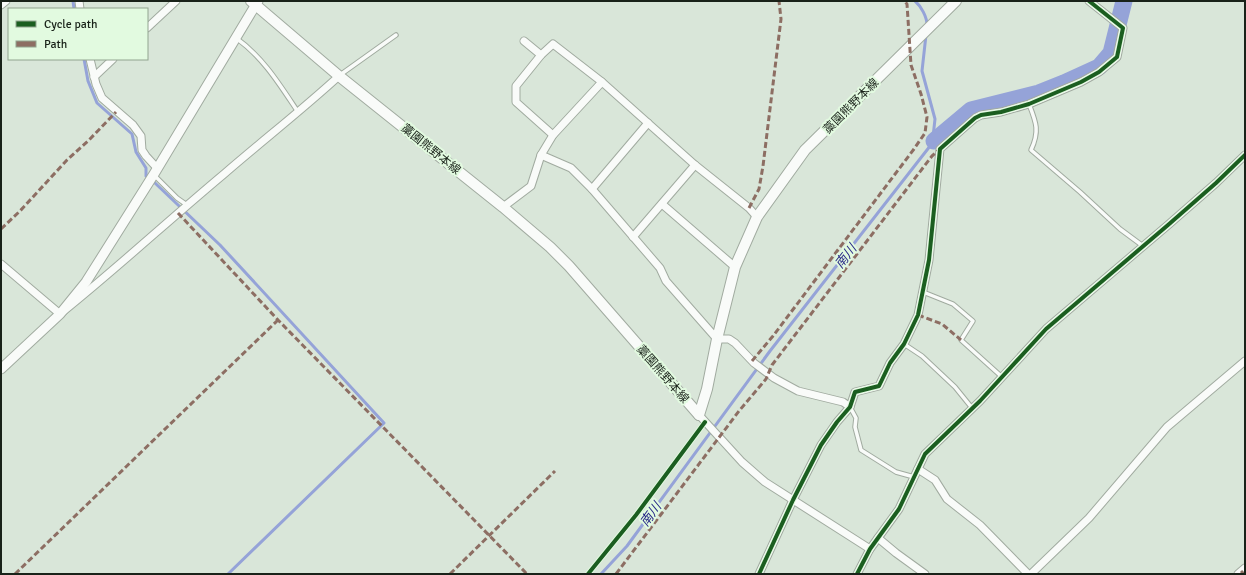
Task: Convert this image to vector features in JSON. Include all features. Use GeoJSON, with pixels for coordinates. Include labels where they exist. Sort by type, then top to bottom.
{"type":"FeatureCollection","features":[{"type":"Feature","properties":{"kind":"main road","name":"藁園熊野本線"},"geometry":{"type":"LineString","coordinates":[[699,415],[707,389],[717,339],[735,268],[757,216],[805,150],[956,1]]}},
{"type":"Feature","properties":{"kind":"main road","name":"藁園熊野本線"},"geometry":{"type":"LineString","coordinates":[[255,2],[339,76],[503,207],[550,247],[569,266],[699,415]]}},
{"type":"Feature","properties":{"kind":"street"},"geometry":{"type":"LineString","coordinates":[[1,5],[6,1]]}},
{"type":"Feature","properties":{"kind":"street"},"geometry":{"type":"LineString","coordinates":[[148,27],[176,1]]}},
{"type":"Feature","properties":{"kind":"street"},"geometry":{"type":"LineString","coordinates":[[759,574],[793,500],[821,445],[837,422],[850,407],[856,392],[879,386],[890,362],[904,344],[918,315],[929,260],[940,149],[974,118],[981,114],[1001,112],[1029,104],[1081,82],[1099,72],[1118,57],[1123,28],[1089,1]]}},
{"type":"Feature","properties":{"kind":"street"},"geometry":{"type":"LineString","coordinates":[[60,314],[86,282],[155,171],[255,2]]}},
{"type":"Feature","properties":{"kind":"street"},"geometry":{"type":"LineString","coordinates":[[524,41],[541,55]]}},
{"type":"Feature","properties":{"kind":"street"},"geometry":{"type":"LineString","coordinates":[[553,135],[516,102],[516,86],[541,55],[553,44],[602,82],[695,165],[757,216]]}},
{"type":"Feature","properties":{"kind":"street"},"geometry":{"type":"LineString","coordinates":[[90,60],[94,77],[102,98],[133,125],[141,136],[142,150],[155,171]]}},
{"type":"Feature","properties":{"kind":"street"},"geometry":{"type":"LineString","coordinates":[[94,77],[112,60]]}},
{"type":"Feature","properties":{"kind":"street"},"geometry":{"type":"LineString","coordinates":[[1,369],[60,314],[187,205],[309,104],[339,76]]}},
{"type":"Feature","properties":{"kind":"street"},"geometry":{"type":"LineString","coordinates":[[503,207],[531,186],[541,155],[553,135],[602,82]]}},
{"type":"Feature","properties":{"kind":"street"},"geometry":{"type":"LineString","coordinates":[[592,189],[648,123]]}},
{"type":"Feature","properties":{"kind":"street"},"geometry":{"type":"LineString","coordinates":[[541,155],[571,168],[592,189],[660,268],[666,281],[717,339],[729,339],[735,343],[754,363],[774,378],[798,391],[843,402],[850,407]]}},
{"type":"Feature","properties":{"kind":"street"},"geometry":{"type":"LineString","coordinates":[[857,574],[870,549],[899,509],[925,454],[972,408],[1046,329],[1143,246],[1245,155]]}},
{"type":"Feature","properties":{"kind":"street"},"geometry":{"type":"LineString","coordinates":[[633,237],[695,165]]}},
{"type":"Feature","properties":{"kind":"street"},"geometry":{"type":"LineString","coordinates":[[662,204],[735,268]]}},
{"type":"Feature","properties":{"kind":"street"},"geometry":{"type":"LineString","coordinates":[[1,264],[60,314]]}},
{"type":"Feature","properties":{"kind":"street"},"geometry":{"type":"LineString","coordinates":[[1032,574],[1089,518],[1167,426],[1245,361]]}},
{"type":"Feature","properties":{"kind":"street"},"geometry":{"type":"LineString","coordinates":[[699,415],[742,462],[765,482],[870,549]]}},
{"type":"Feature","properties":{"kind":"street"},"geometry":{"type":"LineString","coordinates":[[918,469],[935,480],[947,499],[980,525],[1028,574]]}},
{"type":"Feature","properties":{"kind":"street"},"geometry":{"type":"LineString","coordinates":[[878,538],[925,574]]}},
{"type":"Feature","properties":{"kind":"street"},"geometry":{"type":"LineString","coordinates":[[1238,574],[1245,568]]}},
{"type":"Feature","properties":{"kind":"lane"},"geometry":{"type":"LineString","coordinates":[[339,76],[396,35]]}},
{"type":"Feature","properties":{"kind":"lane"},"geometry":{"type":"LineString","coordinates":[[235,37],[254,52],[275,78],[298,112]]}},
{"type":"Feature","properties":{"kind":"lane"},"geometry":{"type":"LineString","coordinates":[[1029,104],[1037,132],[1036,140],[1031,150],[1120,229],[1143,246]]}},
{"type":"Feature","properties":{"kind":"lane"},"geometry":{"type":"LineString","coordinates":[[155,171],[177,198],[187,205]]}},
{"type":"Feature","properties":{"kind":"lane"},"geometry":{"type":"LineString","coordinates":[[922,292],[953,304],[973,321],[961,340],[1002,377]]}},
{"type":"Feature","properties":{"kind":"lane"},"geometry":{"type":"LineString","coordinates":[[904,344],[922,356],[955,387],[972,408]]}},
{"type":"Feature","properties":{"kind":"lane"},"geometry":{"type":"LineString","coordinates":[[850,407],[856,418],[855,426],[861,450],[896,472],[914,476]]}},
{"type":"Feature","properties":{"kind":"waterway"},"geometry":{"type":"LineString","coordinates":[[73,1],[74,8]]}},
{"type":"Feature","properties":{"kind":"waterway"},"geometry":{"type":"LineString","coordinates":[[915,1],[923,12],[927,25]]}},
{"type":"Feature","properties":{"kind":"waterway","name":"南川"},"geometry":{"type":"LineString","coordinates":[[934,141],[971,110],[1039,93],[1099,67],[1111,53],[1124,1]]}},
{"type":"Feature","properties":{"kind":"waterway","name":"南川"},"geometry":{"type":"LineString","coordinates":[[601,574],[627,546],[770,351],[934,141],[935,119],[922,71],[926,35]]}},
{"type":"Feature","properties":{"kind":"waterway"},"geometry":{"type":"LineString","coordinates":[[84,60],[88,81],[97,103],[132,134],[136,152],[146,168],[146,176],[220,245],[384,423],[228,574]]}},
{"type":"Feature","properties":{"kind":"marked path"},"geometry":{"type":"LineString","coordinates":[[749,208],[759,189],[763,166],[781,19],[779,1]]}},
{"type":"Feature","properties":{"kind":"marked path"},"geometry":{"type":"LineString","coordinates":[[752,361],[773,336],[925,133],[927,117],[911,65],[907,4],[904,1]]}},
{"type":"Feature","properties":{"kind":"marked path"},"geometry":{"type":"LineString","coordinates":[[1,229],[20,211],[67,160],[116,112]]}},
{"type":"Feature","properties":{"kind":"marked path"},"geometry":{"type":"LineString","coordinates":[[616,574],[739,411],[766,379],[772,365],[932,156],[940,149]]}},
{"type":"Feature","properties":{"kind":"marked path"},"geometry":{"type":"LineString","coordinates":[[178,213],[278,320],[527,574]]}},
{"type":"Feature","properties":{"kind":"marked path"},"geometry":{"type":"LineString","coordinates":[[918,315],[942,324],[961,340]]}},
{"type":"Feature","properties":{"kind":"marked path"},"geometry":{"type":"LineString","coordinates":[[15,574],[278,320]]}},
{"type":"Feature","properties":{"kind":"marked path"},"geometry":{"type":"LineString","coordinates":[[450,574],[555,471]]}},
{"type":"Feature","properties":{"kind":"marked path"},"geometry":{"type":"LineString","coordinates":[[1241,571],[1244,574]]}},
{"type":"Feature","properties":{"kind":"cycle path"},"geometry":{"type":"LineString","coordinates":[[759,574],[793,500],[821,445],[837,422],[850,407],[855,392],[879,386],[890,363],[904,344],[918,315],[929,260],[940,149],[975,118],[981,115],[1001,112],[1029,104],[1081,82],[1099,72],[1117,57],[1123,28],[1089,1]]}},
{"type":"Feature","properties":{"kind":"cycle path"},"geometry":{"type":"LineString","coordinates":[[857,574],[870,549],[899,509],[925,454],[980,401],[1046,329],[1168,225],[1216,183],[1245,155]]}},
{"type":"Feature","properties":{"kind":"cycle path"},"geometry":{"type":"LineString","coordinates":[[588,574],[636,515],[705,422]]}}]}
